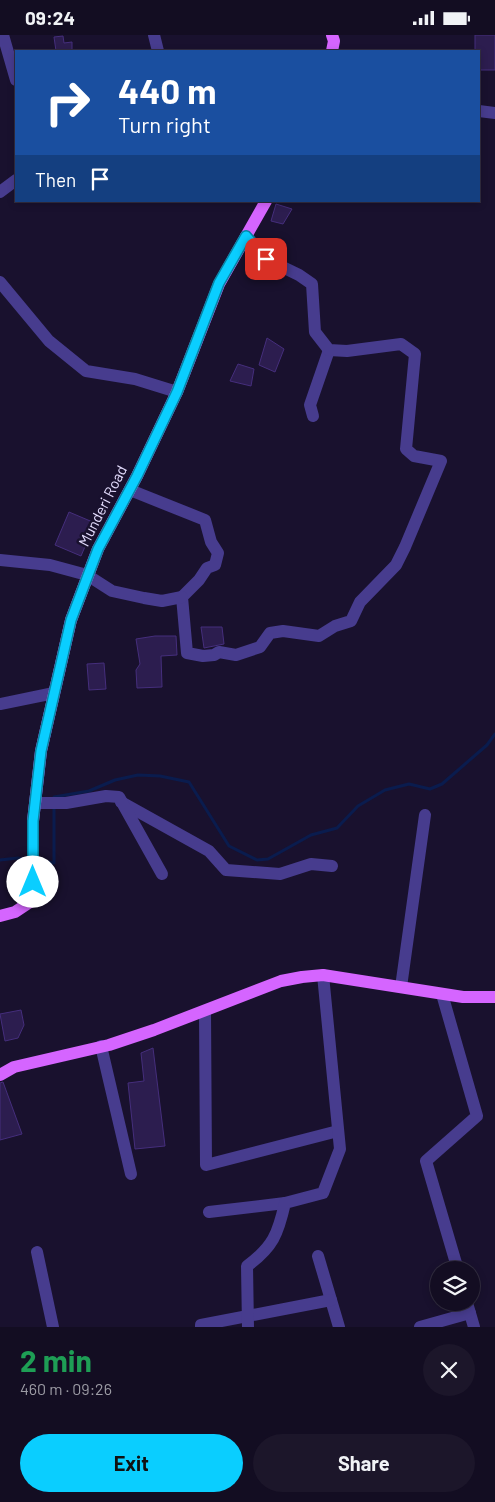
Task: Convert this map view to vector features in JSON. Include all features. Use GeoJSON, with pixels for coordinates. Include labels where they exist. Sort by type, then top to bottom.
{"type":"FeatureCollection","features":[{"type":"Feature","properties":{"kind":"main road"},"geometry":{"type":"LineString","coordinates":[[332,35],[334,41],[332,50]]}},
{"type":"Feature","properties":{"kind":"main road","name":"Munderi Road"},"geometry":{"type":"LineString","coordinates":[[0,916],[15,912],[30,902],[33,870],[33,821],[41,803],[41,751],[71,620],[87,575],[177,392],[219,283],[265,202]]}},
{"type":"Feature","properties":{"kind":"main road"},"geometry":{"type":"LineString","coordinates":[[0,1075],[21,1065],[101,1046],[154,1030],[281,981],[302,977],[323,975],[442,995],[495,997]]}},
{"type":"Feature","properties":{"kind":"street"},"geometry":{"type":"LineString","coordinates":[[3,35],[15,76]]}},
{"type":"Feature","properties":{"kind":"street"},"geometry":{"type":"LineString","coordinates":[[154,35],[158,50]]}},
{"type":"Feature","properties":{"kind":"street"},"geometry":{"type":"LineString","coordinates":[[480,111],[495,113]]}},
{"type":"Feature","properties":{"kind":"street"},"geometry":{"type":"LineString","coordinates":[[0,192],[15,181]]}},
{"type":"Feature","properties":{"kind":"street"},"geometry":{"type":"LineString","coordinates":[[246,236],[266,259],[299,275],[312,284],[315,331],[329,350]]}},
{"type":"Feature","properties":{"kind":"street"},"geometry":{"type":"LineString","coordinates":[[0,282],[49,341],[86,371],[135,379],[177,392]]}},
{"type":"Feature","properties":{"kind":"street"},"geometry":{"type":"LineString","coordinates":[[182,597],[187,653],[203,656],[219,652],[236,655],[260,647],[270,633],[283,631],[319,636],[335,626],[351,621],[360,602],[396,565],[406,547],[441,461],[414,456],[406,449],[415,354],[401,344],[347,351],[329,350]]}},
{"type":"Feature","properties":{"kind":"street"},"geometry":{"type":"LineString","coordinates":[[313,416],[310,405],[329,350]]}},
{"type":"Feature","properties":{"kind":"street"},"geometry":{"type":"LineString","coordinates":[[0,560],[50,565],[87,575],[112,591],[144,599],[162,601],[182,597],[199,580],[207,568],[215,565],[218,553],[211,542],[205,520],[130,490]]}},
{"type":"Feature","properties":{"kind":"street"},"geometry":{"type":"LineString","coordinates":[[0,704],[54,693]]}},
{"type":"Feature","properties":{"kind":"street"},"geometry":{"type":"LineString","coordinates":[[41,803],[61,803],[106,796],[119,797],[162,874]]}},
{"type":"Feature","properties":{"kind":"street"},"geometry":{"type":"LineString","coordinates":[[121,802],[210,851],[226,870],[280,874],[311,864],[332,865]]}},
{"type":"Feature","properties":{"kind":"street"},"geometry":{"type":"LineString","coordinates":[[401,987],[425,815]]}},
{"type":"Feature","properties":{"kind":"street"},"geometry":{"type":"LineString","coordinates":[[209,1212],[285,1203],[324,1193],[340,1149],[323,975]]}},
{"type":"Feature","properties":{"kind":"street"},"geometry":{"type":"LineString","coordinates":[[442,995],[477,1116],[426,1161],[455,1261]]}},
{"type":"Feature","properties":{"kind":"street"},"geometry":{"type":"LineString","coordinates":[[205,1011],[206,1165],[338,1131]]}},
{"type":"Feature","properties":{"kind":"street"},"geometry":{"type":"LineString","coordinates":[[101,1046],[131,1174]]}},
{"type":"Feature","properties":{"kind":"street"},"geometry":{"type":"LineString","coordinates":[[248,1321],[247,1266],[263,1254],[278,1230],[285,1203]]}},
{"type":"Feature","properties":{"kind":"street"},"geometry":{"type":"LineString","coordinates":[[37,1251],[53,1327]]}},
{"type":"Feature","properties":{"kind":"street"},"geometry":{"type":"LineString","coordinates":[[318,1256],[339,1327]]}},
{"type":"Feature","properties":{"kind":"street"},"geometry":{"type":"LineString","coordinates":[[202,1327],[201,1325],[248,1321],[331,1300]]}},
{"type":"Feature","properties":{"kind":"street"},"geometry":{"type":"LineString","coordinates":[[420,1327],[460,1311]]}},
{"type":"Feature","properties":{"kind":"street"},"geometry":{"type":"LineString","coordinates":[[469,1311],[474,1327]]}},
{"type":"Feature","properties":{"kind":"building"},"geometry":{"type":"Polygon","coordinates":[[[475,35],[495,35],[495,70],[480,70],[480,50],[475,50],[475,35]]]}},
{"type":"Feature","properties":{"kind":"building"},"geometry":{"type":"Polygon","coordinates":[[[63,36],[64,43],[72,42],[72,50],[56,50],[54,37],[63,36]]]}},
{"type":"Feature","properties":{"kind":"building"},"geometry":{"type":"Polygon","coordinates":[[[276,204],[292,209],[283,224],[271,221],[276,204]]]}},
{"type":"Feature","properties":{"kind":"building"},"geometry":{"type":"Polygon","coordinates":[[[267,338],[284,349],[275,372],[259,365],[267,338]]]}},
{"type":"Feature","properties":{"kind":"building"},"geometry":{"type":"Polygon","coordinates":[[[238,364],[254,369],[251,386],[230,381],[238,364]]]}},
{"type":"Feature","properties":{"kind":"building"},"geometry":{"type":"Polygon","coordinates":[[[69,512],[95,523],[81,556],[55,545],[69,512]]]}},
{"type":"Feature","properties":{"kind":"building"},"geometry":{"type":"Polygon","coordinates":[[[201,627],[222,627],[224,644],[204,648],[201,627]]]}},
{"type":"Feature","properties":{"kind":"building"},"geometry":{"type":"Polygon","coordinates":[[[155,636],[176,636],[177,655],[161,656],[162,687],[137,688],[136,670],[140,664],[136,639],[155,636]]]}},
{"type":"Feature","properties":{"kind":"building"},"geometry":{"type":"Polygon","coordinates":[[[104,663],[106,689],[89,690],[87,664],[104,663]]]}},
{"type":"Feature","properties":{"kind":"building"},"geometry":{"type":"Polygon","coordinates":[[[21,1010],[24,1025],[18,1038],[5,1041],[0,1014],[21,1010]]]}},
{"type":"Feature","properties":{"kind":"building"},"geometry":{"type":"Polygon","coordinates":[[[153,1048],[165,1146],[135,1149],[128,1083],[144,1081],[141,1053],[153,1048]]]}},
{"type":"Feature","properties":{"kind":"building"},"geometry":{"type":"Polygon","coordinates":[[[3,1082],[22,1134],[0,1140],[0,1083],[3,1082]]]}},
{"type":"Feature","properties":{"kind":"waterway"},"geometry":{"type":"LineString","coordinates":[[54,800],[54,797],[89,791],[115,780],[138,775],[160,776],[189,782],[229,846],[257,860],[268,859],[311,835],[337,828],[358,806],[385,790],[409,784],[430,789],[442,784],[487,745],[495,734]]}},
{"type":"Feature","properties":{"kind":"waterway"},"geometry":{"type":"LineString","coordinates":[[35,860],[54,863],[54,806]]}},
{"type":"Feature","properties":{"kind":"waterway"},"geometry":{"type":"LineString","coordinates":[[0,860],[18,858],[29,860]]}},
{"type":"Feature","properties":{"kind":"route"},"geometry":{"type":"LineString","coordinates":[[33,882],[33,821],[41,751],[71,620],[84,581],[98,549],[137,476],[177,392],[219,283],[246,236],[266,259]]}}]}
